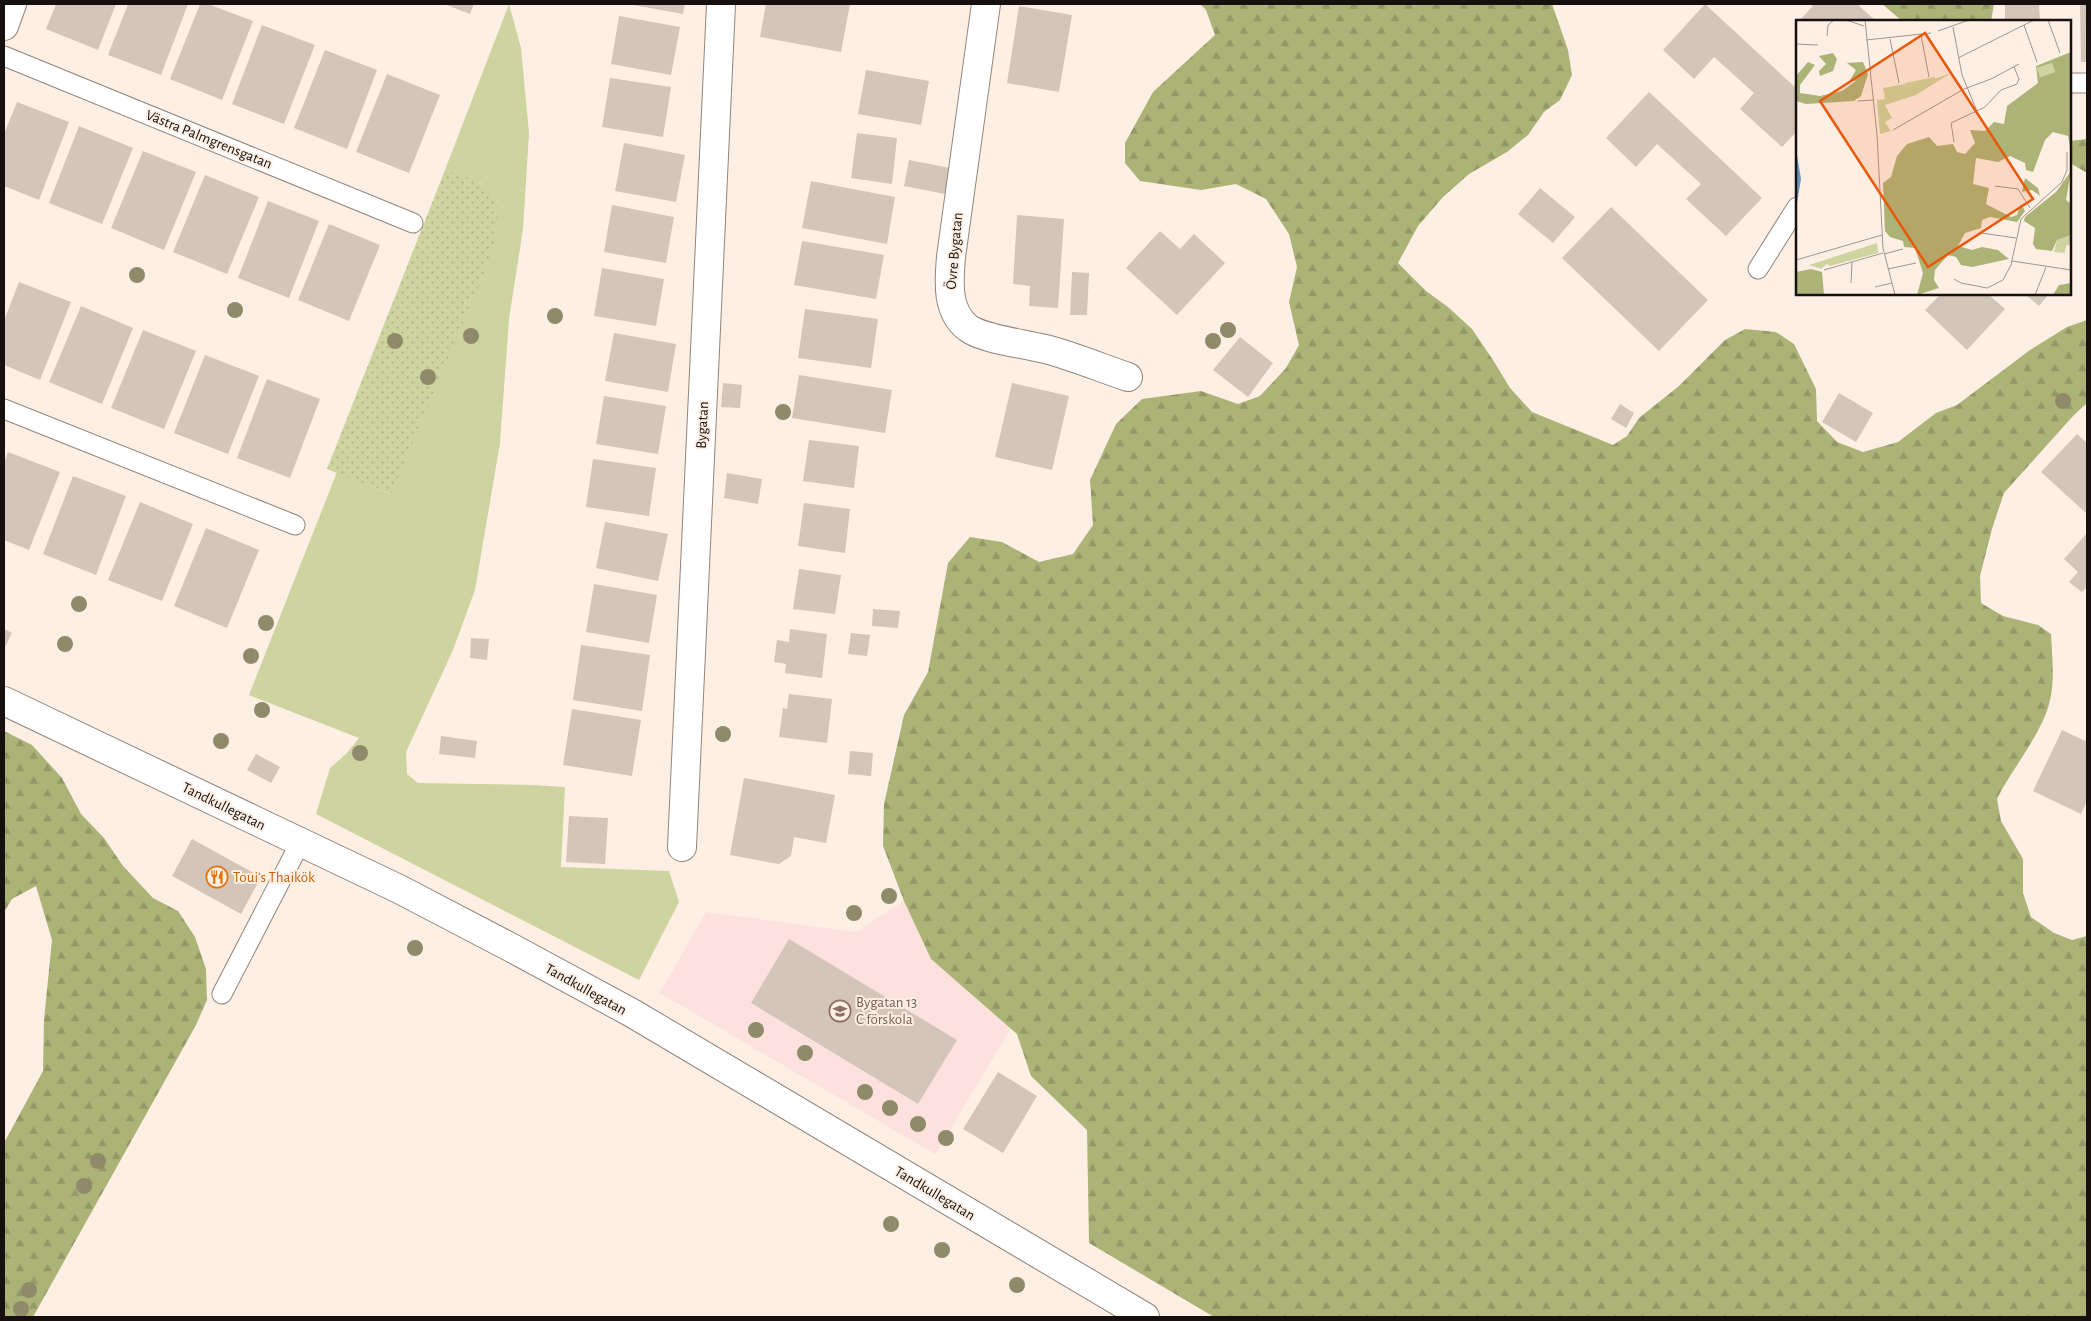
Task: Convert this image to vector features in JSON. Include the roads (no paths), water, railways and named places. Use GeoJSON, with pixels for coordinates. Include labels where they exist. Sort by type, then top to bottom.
{"type":"FeatureCollection","features":[{"type":"Feature","properties":{"kind":"street"},"geometry":{"type":"LineString","coordinates":[[4,26],[12,4]]}},
{"type":"Feature","properties":{"kind":"street","name":"Bygatan"},"geometry":{"type":"LineString","coordinates":[[682,847],[721,4]]}},
{"type":"Feature","properties":{"kind":"street","name":"Övre Bygatan"},"geometry":{"type":"LineString","coordinates":[[986,4],[948,291],[956,312],[967,327],[980,334],[1056,352],[1128,377]]}},
{"type":"Feature","properties":{"kind":"street","name":"Tandkullegatan"},"geometry":{"type":"LineString","coordinates":[[4,701],[399,889],[632,1013],[1145,1317]]}},
{"type":"Feature","properties":{"kind":"lane","name":"Västra Palmgrensgatan"},"geometry":{"type":"LineString","coordinates":[[4,56],[414,223]]}},
{"type":"Feature","properties":{"kind":"lane"},"geometry":{"type":"LineString","coordinates":[[2071,83],[2087,83]]}},
{"type":"Feature","properties":{"kind":"lane"},"geometry":{"type":"LineString","coordinates":[[1758,269],[1796,209]]}},
{"type":"Feature","properties":{"kind":"lane"},"geometry":{"type":"LineString","coordinates":[[4,409],[295,525]]}},
{"type":"Feature","properties":{"kind":"lane"},"geometry":{"type":"LineString","coordinates":[[222,994],[300,842]]}},
{"type":"Feature","properties":{"kind":"place","name":"Toui's Thaikök"},"geometry":{"type":"Point","coordinates":[217,877]}},
{"type":"Feature","properties":{"kind":"place","name":"Bygatan 13 C förskola"},"geometry":{"type":"Point","coordinates":[840,1011]}}]}
